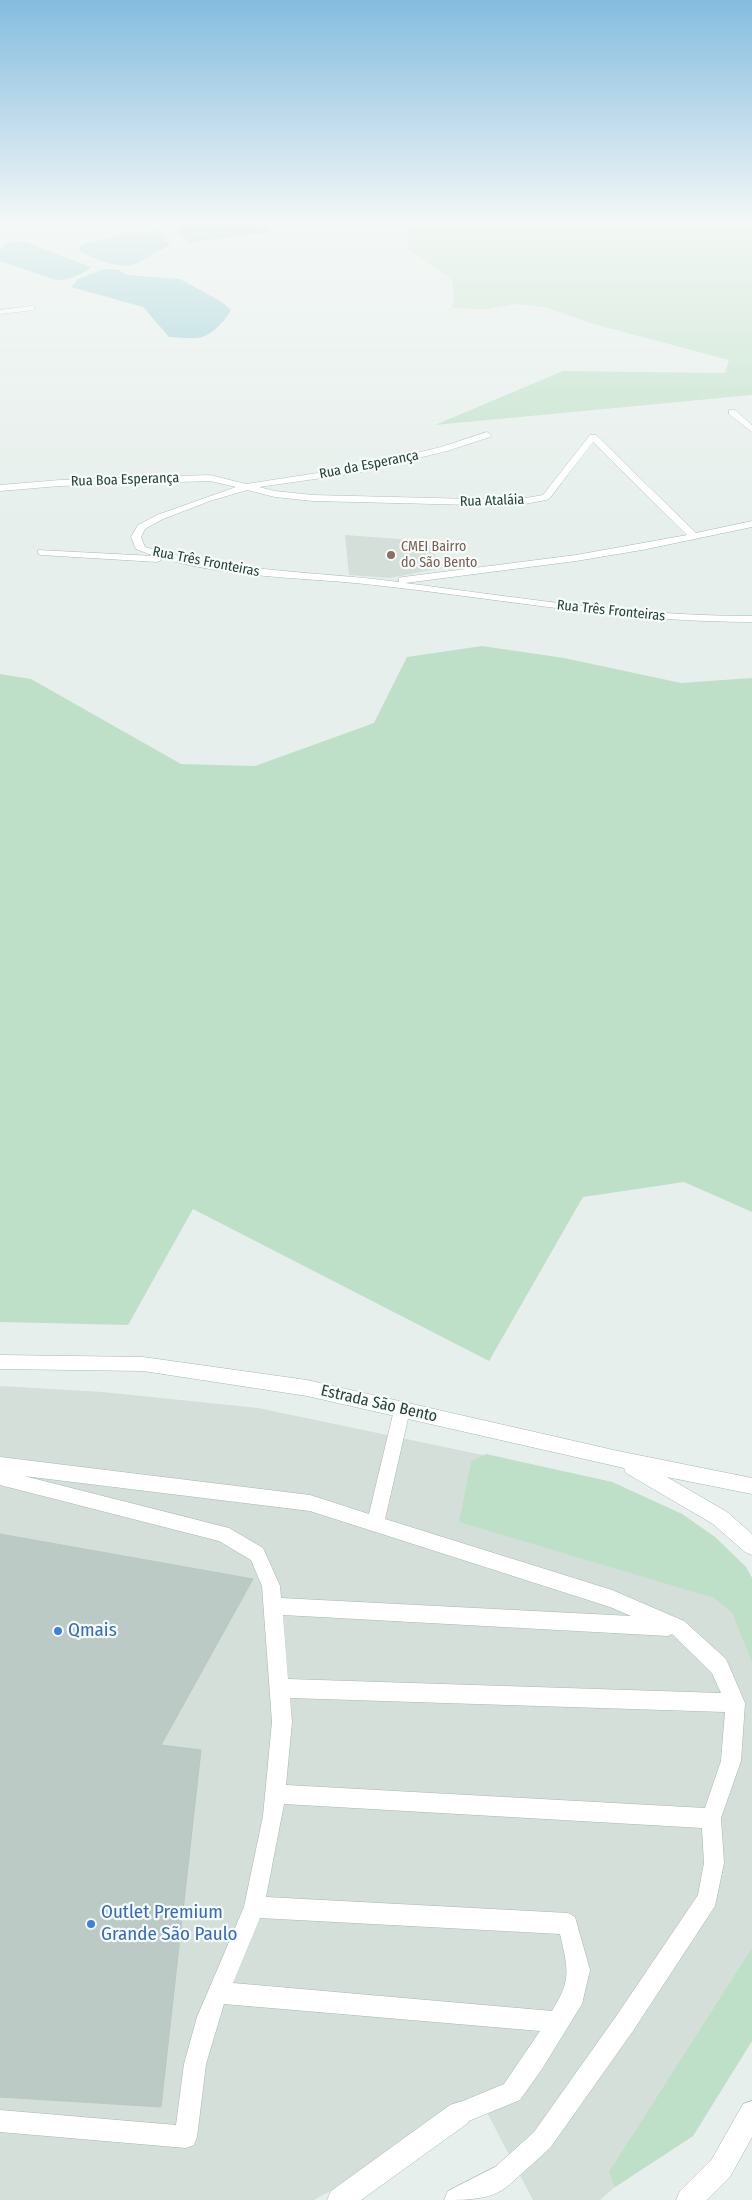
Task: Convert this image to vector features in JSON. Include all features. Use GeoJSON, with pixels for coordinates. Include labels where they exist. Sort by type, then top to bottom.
{"type":"FeatureCollection","features":[{"type":"Feature","properties":{"kind":"street"},"geometry":{"type":"LineString","coordinates":[[732,412],[752,429]]}},
{"type":"Feature","properties":{"kind":"street","name":"Rua da Esperança"},"geometry":{"type":"LineString","coordinates":[[250,486],[357,470],[444,449],[487,435]]}},
{"type":"Feature","properties":{"kind":"street","name":"Rua Ataláia"},"geometry":{"type":"LineString","coordinates":[[250,486],[275,494],[313,498],[514,503],[546,497],[593,436],[694,536]]}},
{"type":"Feature","properties":{"kind":"street","name":"Rua Boa Esperança"},"geometry":{"type":"LineString","coordinates":[[0,488],[70,482],[210,478],[250,486]]}},
{"type":"Feature","properties":{"kind":"street","name":"Rua Três Fronteiras"},"geometry":{"type":"LineString","coordinates":[[250,486],[182,508],[141,527],[136,537],[141,549],[164,557],[268,573],[381,583],[637,615],[752,619]]}},
{"type":"Feature","properties":{"kind":"street","name":"Rua Três Fronteiras"},"geometry":{"type":"LineString","coordinates":[[381,583],[576,558],[752,524]]}},
{"type":"Feature","properties":{"kind":"street"},"geometry":{"type":"LineString","coordinates":[[41,552],[185,560]]}},
{"type":"Feature","properties":{"kind":"street","name":"Estrada São Bento"},"geometry":{"type":"LineString","coordinates":[[0,1362],[143,1364],[307,1388],[618,1459],[752,1486]]}},
{"type":"Feature","properties":{"kind":"street"},"geometry":{"type":"LineString","coordinates":[[618,1459],[720,1518],[752,1546]]}},
{"type":"Feature","properties":{"kind":"street"},"geometry":{"type":"LineString","coordinates":[[340,2200],[459,2114]]}},
{"type":"Feature","properties":{"kind":"street"},"geometry":{"type":"LineString","coordinates":[[689,2200],[721,2168],[752,2114]]}},
{"type":"Feature","properties":{"kind":"street"},"geometry":{"type":"LineString","coordinates":[[458,2200],[501,2177]]}},
{"type":"Feature","properties":{"kind":"lane"},"geometry":{"type":"LineString","coordinates":[[376,1524],[402,1410]]}},
{"type":"Feature","properties":{"kind":"lane"},"geometry":{"type":"LineString","coordinates":[[0,1465],[310,1503],[612,1600],[677,1628],[719,1666],[735,1703],[731,1761],[711,1818],[714,1864],[708,1899],[625,2023],[542,2140],[501,2177]]}},
{"type":"Feature","properties":{"kind":"lane"},"geometry":{"type":"LineString","coordinates":[[0,1477],[223,1534],[257,1554],[271,1586],[282,1722],[273,1816],[254,1907],[208,2017],[195,2064],[186,2137],[0,2121]]}},
{"type":"Feature","properties":{"kind":"lane"},"geometry":{"type":"LineString","coordinates":[[272,1606],[677,1628]]}},
{"type":"Feature","properties":{"kind":"lane"},"geometry":{"type":"LineString","coordinates":[[279,1688],[735,1703]]}},
{"type":"Feature","properties":{"kind":"lane"},"geometry":{"type":"LineString","coordinates":[[275,1794],[711,1818]]}},
{"type":"Feature","properties":{"kind":"lane"},"geometry":{"type":"LineString","coordinates":[[254,1907],[568,1924],[578,1970],[574,1996],[534,2062],[512,2092],[459,2114]]}},
{"type":"Feature","properties":{"kind":"lane"},"geometry":{"type":"LineString","coordinates":[[218,1993],[557,2022]]}},
{"type":"Feature","properties":{"kind":"shaded area","name":"CMEI Bairro do São Bento"},"geometry":{"type":"Polygon","coordinates":[[[345,535],[427,541],[442,568],[390,578],[349,575],[345,535]]]}},
{"type":"Feature","properties":{"kind":"shaded area"},"geometry":{"type":"Polygon","coordinates":[[[0,1386],[103,1392],[258,1408],[612,1482],[682,1514],[715,1537],[746,1567],[752,1578],[752,2041],[693,2136],[615,2187],[600,2200],[533,2200],[484,2107],[314,2200],[0,2200],[0,1386]]]}},
{"type":"Feature","properties":{"kind":"green space"},"geometry":{"type":"Polygon","coordinates":[[[596,325],[752,325],[752,395],[435,425],[563,371],[725,373],[729,360],[596,325]]]}},
{"type":"Feature","properties":{"kind":"green space"},"geometry":{"type":"Polygon","coordinates":[[[482,646],[564,658],[681,683],[752,678],[752,1212],[684,1182],[583,1197],[489,1361],[193,1209],[128,1325],[0,1322],[0,674],[31,679],[181,764],[255,766],[374,723],[407,657],[482,646]]]}},
{"type":"Feature","properties":{"kind":"green space"},"geometry":{"type":"Polygon","coordinates":[[[486,1454],[612,1482],[682,1514],[715,1537],[746,1567],[752,1578],[752,1662],[732,1613],[714,1598],[459,1522],[471,1462],[486,1454]]]}},
{"type":"Feature","properties":{"kind":"green space"},"geometry":{"type":"Polygon","coordinates":[[[752,1948],[752,2041],[693,2136],[615,2187],[609,2172],[752,1948]]]}},
{"type":"Feature","properties":{"kind":"water"},"geometry":{"type":"Polygon","coordinates":[[[158,325],[220,325],[211,333],[202,337],[169,337],[158,325]]]}},
{"type":"Feature","properties":{"kind":"building","name":"Outlet Premium Grande São Paulo"},"geometry":{"type":"Polygon","coordinates":[[[0,1534],[253,1579],[161,1745],[201,1750],[161,2107],[0,2097],[0,1534]]]}},
{"type":"Feature","properties":{"kind":"place","name":"CMEI Bairro do São Bento"},"geometry":{"type":"Point","coordinates":[391,555]}},
{"type":"Feature","properties":{"kind":"place","name":"Qmais"},"geometry":{"type":"Point","coordinates":[58,1631]}},
{"type":"Feature","properties":{"kind":"place","name":"Outlet Premium Grande São Paulo"},"geometry":{"type":"Point","coordinates":[91,1924]}}]}
